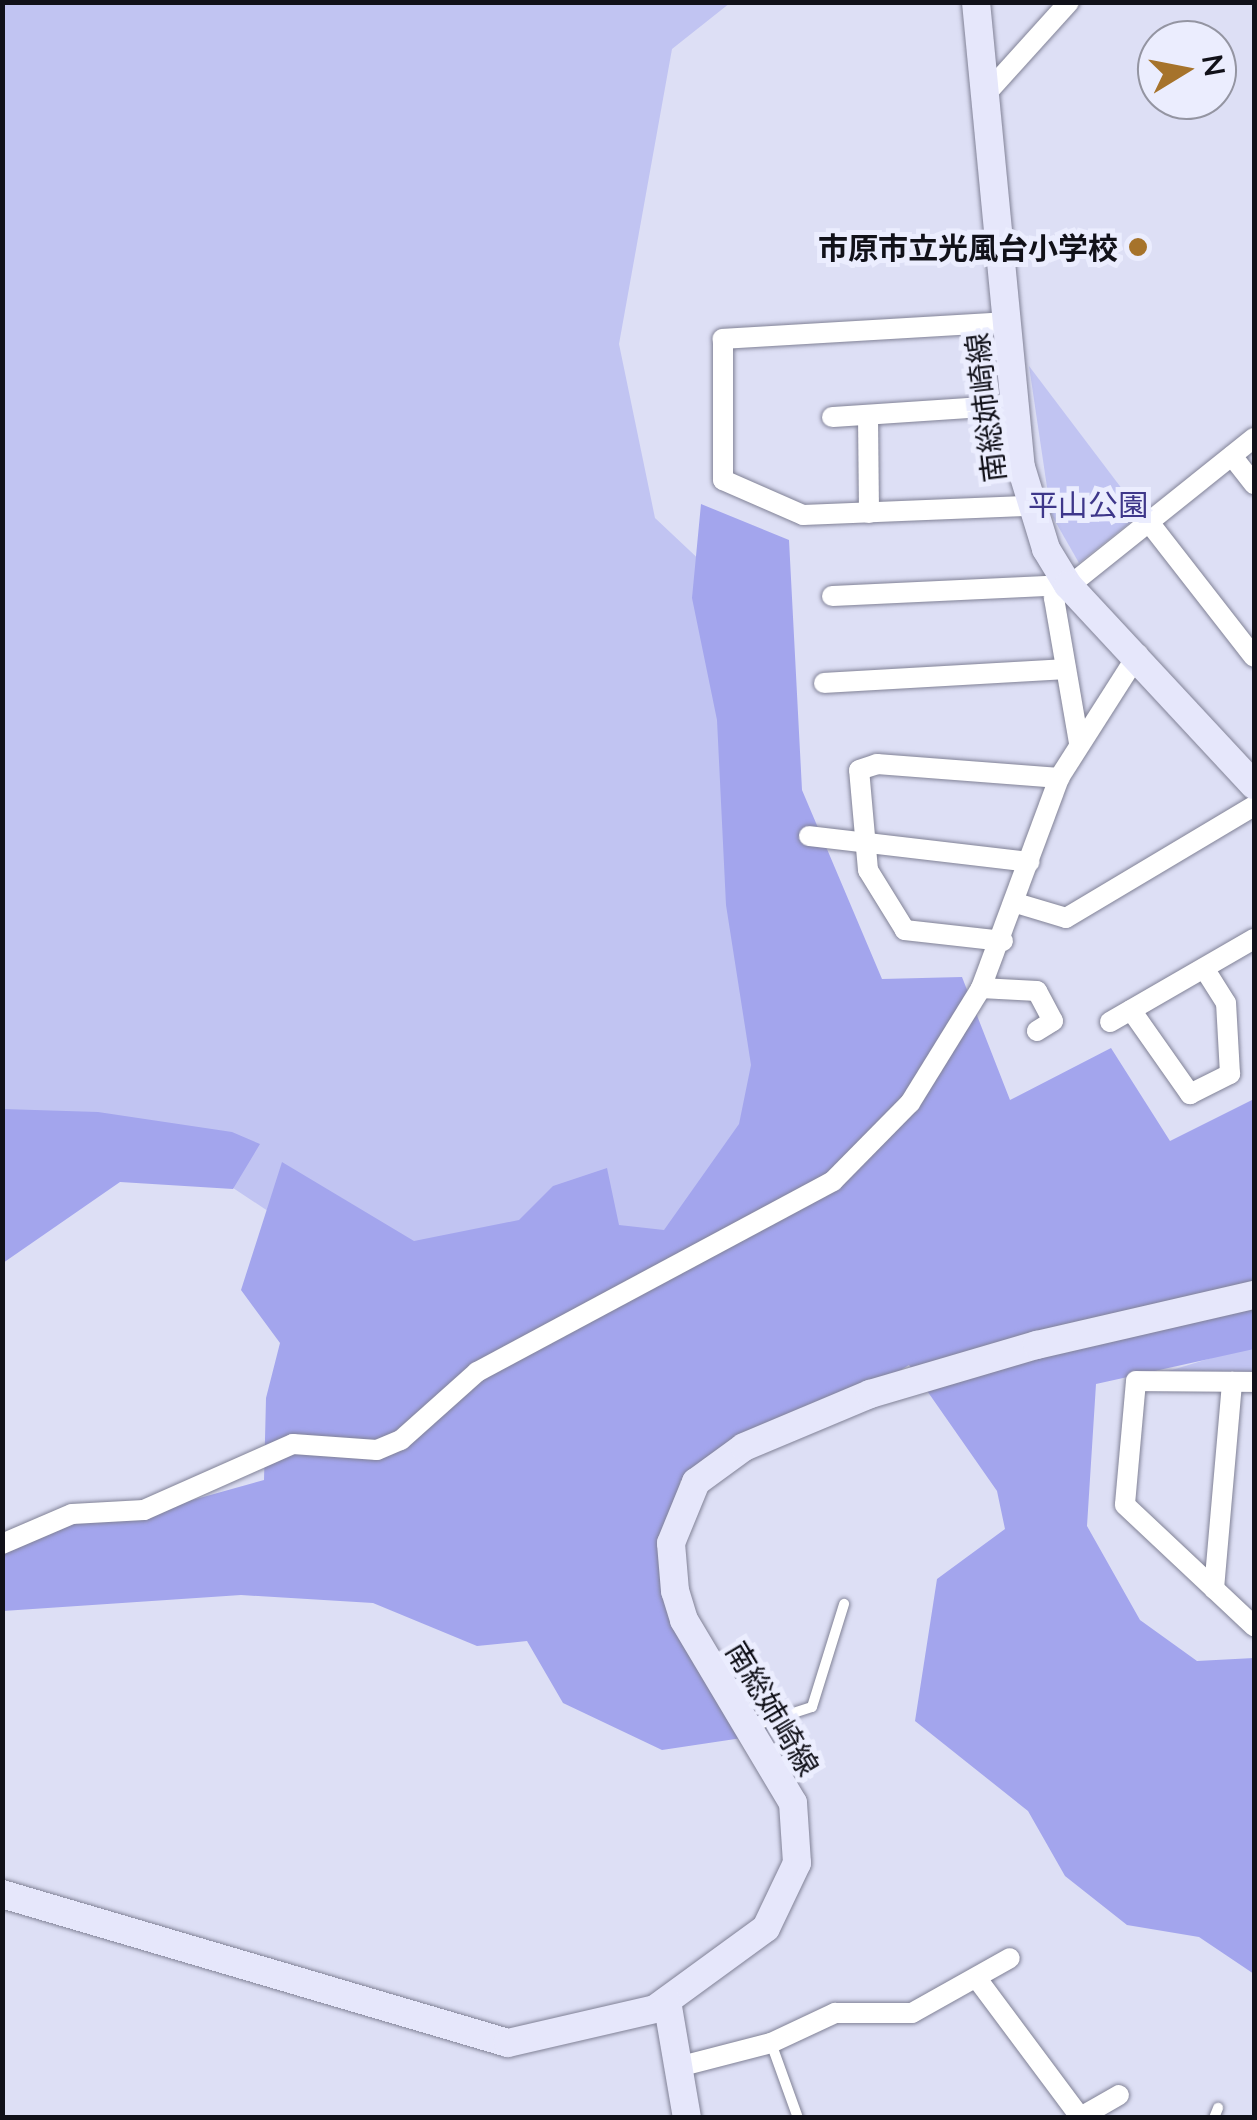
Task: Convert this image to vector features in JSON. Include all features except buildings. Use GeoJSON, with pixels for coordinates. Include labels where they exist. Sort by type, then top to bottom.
{"type":"FeatureCollection","features":[{"type":"Feature","properties":{"kind":"main road","name":"南総姉崎線"},"geometry":{"type":"LineString","coordinates":[[976,2],[1015,405],[1031,506],[1068,584],[1138,654],[1254,785]]}},
{"type":"Feature","properties":{"kind":"main road","name":"南総姉崎線"},"geometry":{"type":"LineString","coordinates":[[2,1894],[508,2043],[667,2001],[766,1928],[788,1895],[798,1845],[792,1802],[684,1620],[671,1567],[682,1504],[719,1461],[915,1379],[1254,1296]]}},
{"type":"Feature","properties":{"kind":"main road"},"geometry":{"type":"LineString","coordinates":[[667,2001],[687,2118]]}},
{"type":"Feature","properties":{"kind":"street"},"geometry":{"type":"LineString","coordinates":[[986,94],[1069,2]]}},
{"type":"Feature","properties":{"kind":"street"},"geometry":{"type":"LineString","coordinates":[[1007,322],[723,338],[723,480],[803,515],[1031,506]]}},
{"type":"Feature","properties":{"kind":"street"},"geometry":{"type":"LineString","coordinates":[[832,417],[1015,405]]}},
{"type":"Feature","properties":{"kind":"street"},"geometry":{"type":"LineString","coordinates":[[868,416],[869,513]]}},
{"type":"Feature","properties":{"kind":"street"},"geometry":{"type":"LineString","coordinates":[[1078,743],[1054,598],[1254,438]]}},
{"type":"Feature","properties":{"kind":"street"},"geometry":{"type":"LineString","coordinates":[[1232,456],[1254,484]]}},
{"type":"Feature","properties":{"kind":"street"},"geometry":{"type":"LineString","coordinates":[[1148,521],[1254,657]]}},
{"type":"Feature","properties":{"kind":"street"},"geometry":{"type":"LineString","coordinates":[[832,596],[1068,584]]}},
{"type":"Feature","properties":{"kind":"street"},"geometry":{"type":"LineString","coordinates":[[2,1544],[72,1514],[158,1505],[293,1444],[377,1450],[401,1440],[477,1372],[834,1181],[910,1103],[982,988],[1003,941],[1059,778],[1138,654]]}},
{"type":"Feature","properties":{"kind":"street"},"geometry":{"type":"LineString","coordinates":[[824,683],[1066,668]]}},
{"type":"Feature","properties":{"kind":"street"},"geometry":{"type":"LineString","coordinates":[[1003,941],[905,930],[868,870],[859,770],[877,764],[1059,778]]}},
{"type":"Feature","properties":{"kind":"street"},"geometry":{"type":"LineString","coordinates":[[1016,903],[1066,918],[1254,806]]}},
{"type":"Feature","properties":{"kind":"street"},"geometry":{"type":"LineString","coordinates":[[809,836],[1029,862]]}},
{"type":"Feature","properties":{"kind":"street"},"geometry":{"type":"LineString","coordinates":[[1110,1022],[1254,939]]}},
{"type":"Feature","properties":{"kind":"street"},"geometry":{"type":"LineString","coordinates":[[1131,1010],[1190,1094],[1230,1074],[1226,1004],[1204,968]]}},
{"type":"Feature","properties":{"kind":"street"},"geometry":{"type":"LineString","coordinates":[[982,988],[1037,991],[1052,1021],[1037,1031]]}},
{"type":"Feature","properties":{"kind":"street"},"geometry":{"type":"LineString","coordinates":[[1254,1382],[1136,1381],[1125,1506],[1254,1626]]}},
{"type":"Feature","properties":{"kind":"street"},"geometry":{"type":"LineString","coordinates":[[1214,1589],[1232,1382]]}},
{"type":"Feature","properties":{"kind":"street"},"geometry":{"type":"LineString","coordinates":[[678,2067],[771,2043],[835,2012],[912,2013],[978,1980],[1010,1958]]}},
{"type":"Feature","properties":{"kind":"street"},"geometry":{"type":"LineString","coordinates":[[978,1980],[1079,2117],[1120,2094]]}},
{"type":"Feature","properties":{"kind":"lane"},"geometry":{"type":"LineString","coordinates":[[750,1727],[812,1706],[844,1604]]}},
{"type":"Feature","properties":{"kind":"lane"},"geometry":{"type":"LineString","coordinates":[[771,2043],[798,2118]]}},
{"type":"Feature","properties":{"kind":"green space"},"geometry":{"type":"Polygon","coordinates":[[[2,3],[730,3],[672,49],[619,344],[655,518],[739,597],[795,810],[959,1208],[364,1275],[161,1140],[3,1146],[2,3]]]}},
{"type":"Feature","properties":{"kind":"green space","name":"平山公園"},"geometry":{"type":"Polygon","coordinates":[[[1029,366],[1141,514],[1079,563],[1051,514],[1029,366]]]}},
{"type":"Feature","properties":{"kind":"green space"},"geometry":{"type":"Polygon","coordinates":[[[1254,1345],[1254,1382],[1136,1381],[1254,1345]]]}},
{"type":"Feature","properties":{"kind":"shaded area"},"geometry":{"type":"Polygon","coordinates":[[[701,504],[789,540],[802,790],[882,979],[962,977],[1010,1100],[1111,1048],[1170,1141],[1254,1099],[1254,1349],[1096,1384],[1087,1526],[1140,1620],[1197,1661],[1254,1658],[1254,1974],[1199,1937],[1127,1925],[1065,1876],[1028,1811],[915,1721],[937,1579],[1005,1529],[997,1491],[909,1365],[847,1403],[680,1481],[673,1613],[742,1738],[662,1750],[563,1703],[527,1641],[477,1646],[373,1603],[241,1595],[3,1611],[3,1549],[35,1523],[171,1506],[264,1480],[266,1398],[280,1343],[241,1290],[282,1162],[414,1241],[519,1220],[553,1186],[607,1168],[619,1225],[664,1230],[739,1124],[751,1065],[726,905],[717,720],[692,598],[701,504]]]}},
{"type":"Feature","properties":{"kind":"shaded area"},"geometry":{"type":"Polygon","coordinates":[[[3,1109],[98,1112],[232,1132],[260,1144],[233,1189],[120,1182],[3,1263],[3,1109]]]}},
{"type":"Feature","properties":{"kind":"place","name":"市原市立光風台小学校"},"geometry":{"type":"Point","coordinates":[1138,247]}}]}
